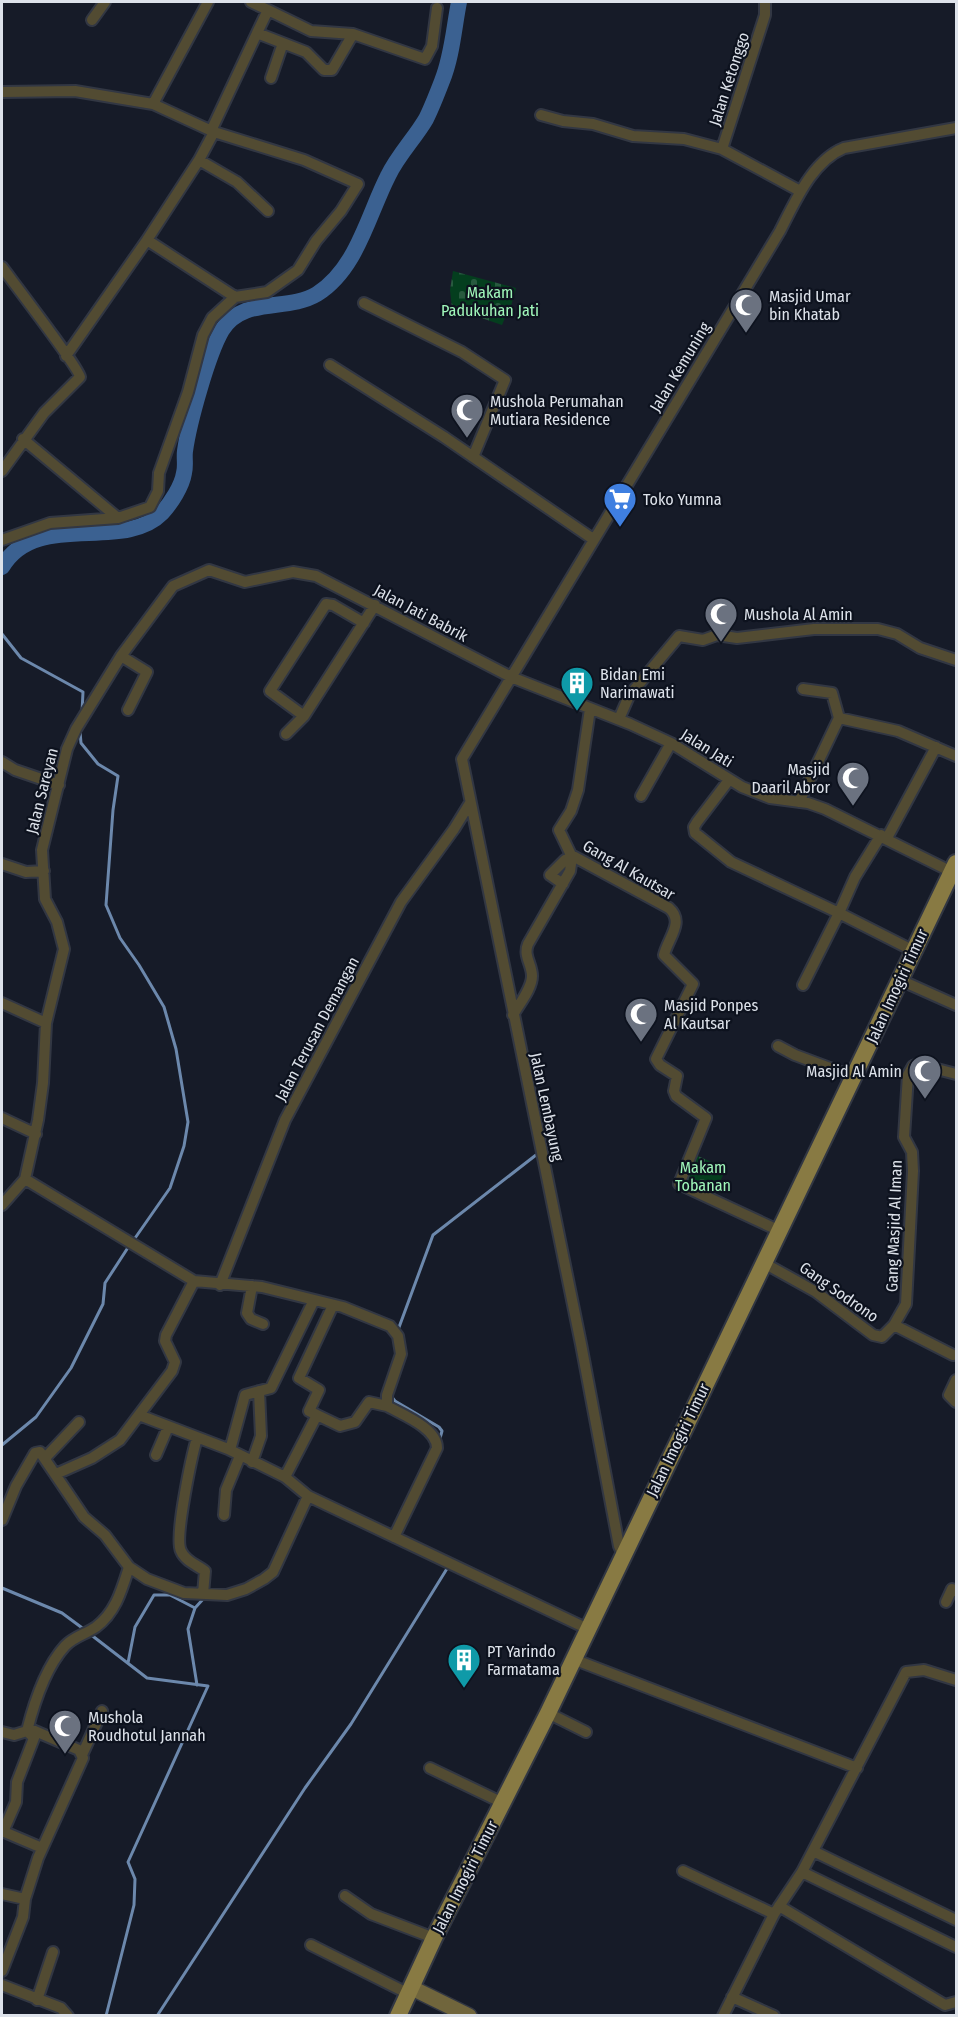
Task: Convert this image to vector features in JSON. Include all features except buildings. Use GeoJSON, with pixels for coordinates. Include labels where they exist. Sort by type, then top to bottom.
{"type":"FeatureCollection","features":[{"type":"Feature","properties":{"kind":"main road","name":"Jalan Imogiri Timur"},"geometry":{"type":"LineString","coordinates":[[398,2016],[434,1938],[548,1713],[954,868]]}},
{"type":"Feature","properties":{"kind":"street"},"geometry":{"type":"LineString","coordinates":[[92,20],[105,2]]}},
{"type":"Feature","properties":{"kind":"street"},"geometry":{"type":"LineString","coordinates":[[153,104],[208,2]]}},
{"type":"Feature","properties":{"kind":"street","name":"Jalan Ketonggo"},"geometry":{"type":"LineString","coordinates":[[764,2],[765,15],[722,149],[800,191]]}},
{"type":"Feature","properties":{"kind":"street"},"geometry":{"type":"LineString","coordinates":[[66,356],[147,240],[199,160],[257,33],[260,5],[311,31],[354,34],[426,59],[432,46],[437,8]]}},
{"type":"Feature","properties":{"kind":"street"},"geometry":{"type":"LineString","coordinates":[[257,33],[306,52],[322,69],[329,71],[354,34]]}},
{"type":"Feature","properties":{"kind":"street"},"geometry":{"type":"LineString","coordinates":[[271,78],[283,44]]}},
{"type":"Feature","properties":{"kind":"street"},"geometry":{"type":"LineString","coordinates":[[2,92],[75,91],[153,104],[213,131],[304,160],[358,184],[341,211],[316,241],[298,270],[267,292],[235,297],[212,318],[203,335],[188,392],[159,473],[155,501],[150,507],[118,518],[50,523],[2,540]]}},
{"type":"Feature","properties":{"kind":"street"},"geometry":{"type":"LineString","coordinates":[[541,115],[563,121],[593,124],[633,136],[684,140],[722,149]]}},
{"type":"Feature","properties":{"kind":"street","name":"Jalan Kemuning"},"geometry":{"type":"LineString","coordinates":[[511,677],[780,231],[800,191],[834,152],[844,148],[957,128]]}},
{"type":"Feature","properties":{"kind":"street"},"geometry":{"type":"LineString","coordinates":[[199,160],[237,182],[268,211]]}},
{"type":"Feature","properties":{"kind":"street"},"geometry":{"type":"LineString","coordinates":[[147,240],[235,297]]}},
{"type":"Feature","properties":{"kind":"street"},"geometry":{"type":"LineString","coordinates":[[2,267],[66,356],[79,370],[80,377],[23,439],[2,471]]}},
{"type":"Feature","properties":{"kind":"street"},"geometry":{"type":"LineString","coordinates":[[364,303],[462,352],[505,380],[473,457]]}},
{"type":"Feature","properties":{"kind":"street"},"geometry":{"type":"LineString","coordinates":[[330,364],[593,539]]}},
{"type":"Feature","properties":{"kind":"street"},"geometry":{"type":"LineString","coordinates":[[23,439],[118,518]]}},
{"type":"Feature","properties":{"kind":"street"},"geometry":{"type":"LineString","coordinates":[[2,450],[11,457]]}},
{"type":"Feature","properties":{"kind":"street","name":"Jalan Sareyan"},"geometry":{"type":"LineString","coordinates":[[2,1203],[25,1179],[36,1134],[43,1083],[46,1023],[64,949],[57,922],[45,898],[42,850],[67,749],[76,729],[121,656],[169,589],[205,571],[216,571],[245,582],[292,572],[316,576]]}},
{"type":"Feature","properties":{"kind":"street","name":"Jalan Jati Babrik"},"geometry":{"type":"LineString","coordinates":[[316,576],[511,677]]}},
{"type":"Feature","properties":{"kind":"street"},"geometry":{"type":"LineString","coordinates":[[304,716],[270,691],[291,655],[326,604],[333,605],[364,623]]}},
{"type":"Feature","properties":{"kind":"street"},"geometry":{"type":"LineString","coordinates":[[286,734],[304,716],[375,605]]}},
{"type":"Feature","properties":{"kind":"street"},"geometry":{"type":"LineString","coordinates":[[619,719],[629,696],[679,636],[703,640],[717,635],[733,638],[814,629],[878,629],[897,634],[920,648],[957,660]]}},
{"type":"Feature","properties":{"kind":"street"},"geometry":{"type":"LineString","coordinates":[[121,656],[147,672],[128,710]]}},
{"type":"Feature","properties":{"kind":"street","name":"Jalan Jati"},"geometry":{"type":"LineString","coordinates":[[511,677],[619,719],[671,743],[729,780],[762,796],[815,805],[954,868]]}},
{"type":"Feature","properties":{"kind":"street","name":"Jalan Lembayung"},"geometry":{"type":"LineString","coordinates":[[511,677],[463,756],[462,767],[581,1344],[619,1546],[623,1554]]}},
{"type":"Feature","properties":{"kind":"street"},"geometry":{"type":"LineString","coordinates":[[799,802],[839,718],[832,693],[803,689]]}},
{"type":"Feature","properties":{"kind":"street","name":"Gang Al Kautsar"},"geometry":{"type":"LineString","coordinates":[[590,709],[578,790],[571,811],[559,830],[572,855],[669,908],[676,917],[677,922],[664,955],[693,984],[656,1059],[660,1065],[677,1076],[674,1091],[676,1096],[706,1118],[679,1184],[780,1231]]}},
{"type":"Feature","properties":{"kind":"street"},"geometry":{"type":"LineString","coordinates":[[839,718],[898,731],[957,756]]}},
{"type":"Feature","properties":{"kind":"street"},"geometry":{"type":"LineString","coordinates":[[642,796],[671,743]]}},
{"type":"Feature","properties":{"kind":"street"},"geometry":{"type":"LineString","coordinates":[[803,985],[855,877],[884,837],[936,747]]}},
{"type":"Feature","properties":{"kind":"street"},"geometry":{"type":"LineString","coordinates":[[2,762],[15,770],[59,785]]}},
{"type":"Feature","properties":{"kind":"street"},"geometry":{"type":"LineString","coordinates":[[729,780],[697,822],[694,827],[695,833],[731,862],[914,951]]}},
{"type":"Feature","properties":{"kind":"street","name":"Jalan Terusan Demangan"},"geometry":{"type":"LineString","coordinates":[[220,1285],[285,1120],[401,902],[470,803]]}},
{"type":"Feature","properties":{"kind":"street"},"geometry":{"type":"LineString","coordinates":[[2,864],[26,872],[45,871]]}},
{"type":"Feature","properties":{"kind":"street"},"geometry":{"type":"LineString","coordinates":[[513,1015],[532,979],[526,948],[563,884]]}},
{"type":"Feature","properties":{"kind":"street"},"geometry":{"type":"LineString","coordinates":[[900,980],[957,1005]]}},
{"type":"Feature","properties":{"kind":"street"},"geometry":{"type":"LineString","coordinates":[[2,1003],[46,1023]]}},
{"type":"Feature","properties":{"kind":"street"},"geometry":{"type":"LineString","coordinates":[[778,1046],[795,1055],[854,1077]]}},
{"type":"Feature","properties":{"kind":"street","name":"Gang Masjid Al Iman"},"geometry":{"type":"LineString","coordinates":[[894,1324],[906,1304],[913,1171],[912,1152],[904,1137],[908,1075],[913,1066],[918,1064],[957,1074]]}},
{"type":"Feature","properties":{"kind":"street"},"geometry":{"type":"LineString","coordinates":[[2,1118],[36,1134]]}},
{"type":"Feature","properties":{"kind":"street"},"geometry":{"type":"LineString","coordinates":[[25,1179],[194,1281],[252,1286],[314,1299],[390,1326],[398,1336],[400,1354],[387,1395],[387,1406]]}},
{"type":"Feature","properties":{"kind":"street","name":"Gang Sodrono"},"geometry":{"type":"LineString","coordinates":[[764,1263],[816,1292],[873,1335],[884,1336],[894,1324]]}},
{"type":"Feature","properties":{"kind":"street"},"geometry":{"type":"LineString","coordinates":[[56,1474],[92,1458],[120,1440],[175,1367],[165,1341],[166,1335],[194,1281]]}},
{"type":"Feature","properties":{"kind":"street"},"geometry":{"type":"LineString","coordinates":[[252,1286],[247,1312],[251,1319],[263,1324]]}},
{"type":"Feature","properties":{"kind":"street"},"geometry":{"type":"LineString","coordinates":[[224,1515],[226,1490],[245,1395],[272,1388],[314,1299]]}},
{"type":"Feature","properties":{"kind":"street"},"geometry":{"type":"LineString","coordinates":[[298,1378],[333,1305]]}},
{"type":"Feature","properties":{"kind":"street"},"geometry":{"type":"LineString","coordinates":[[894,1324],[953,1355]]}},
{"type":"Feature","properties":{"kind":"street"},"geometry":{"type":"LineString","coordinates":[[281,1370],[319,1390],[309,1411],[340,1426],[355,1422],[369,1402],[387,1406],[430,1432],[437,1442],[437,1448],[394,1537]]}},
{"type":"Feature","properties":{"kind":"street"},"geometry":{"type":"LineString","coordinates":[[957,1380],[949,1395],[957,1402]]}},
{"type":"Feature","properties":{"kind":"street"},"geometry":{"type":"LineString","coordinates":[[252,1462],[261,1436],[260,1391]]}},
{"type":"Feature","properties":{"kind":"street"},"geometry":{"type":"LineString","coordinates":[[139,1415],[235,1453],[285,1477],[308,1496],[588,1629]]}},
{"type":"Feature","properties":{"kind":"street"},"geometry":{"type":"LineString","coordinates":[[285,1477],[317,1415]]}},
{"type":"Feature","properties":{"kind":"street"},"geometry":{"type":"LineString","coordinates":[[46,1457],[79,1422]]}},
{"type":"Feature","properties":{"kind":"street"},"geometry":{"type":"LineString","coordinates":[[156,1455],[168,1427]]}},
{"type":"Feature","properties":{"kind":"street"},"geometry":{"type":"LineString","coordinates":[[197,1438],[191,1459],[178,1540],[185,1558],[205,1571],[203,1594]]}},
{"type":"Feature","properties":{"kind":"street"},"geometry":{"type":"LineString","coordinates":[[2,1520],[16,1486],[35,1453],[40,1452],[46,1457],[84,1517],[105,1535],[129,1567],[163,1586],[203,1594],[227,1595],[246,1589],[273,1572],[308,1496]]}},
{"type":"Feature","properties":{"kind":"street"},"geometry":{"type":"LineString","coordinates":[[27,1729],[36,1698],[58,1656],[72,1639],[97,1626],[115,1607],[129,1567]]}},
{"type":"Feature","properties":{"kind":"street"},"geometry":{"type":"LineString","coordinates":[[946,1602],[955,1587]]}},
{"type":"Feature","properties":{"kind":"street"},"geometry":{"type":"LineString","coordinates":[[573,1659],[857,1768]]}},
{"type":"Feature","properties":{"kind":"street"},"geometry":{"type":"LineString","coordinates":[[723,2016],[777,1910],[802,1872],[906,1672],[924,1670],[957,1680]]}},
{"type":"Feature","properties":{"kind":"street"},"geometry":{"type":"LineString","coordinates":[[2,1971],[23,1917],[25,1899],[42,1848],[77,1773],[82,1755],[102,1711]]}},
{"type":"Feature","properties":{"kind":"street"},"geometry":{"type":"LineString","coordinates":[[548,1713],[586,1732]]}},
{"type":"Feature","properties":{"kind":"street"},"geometry":{"type":"LineString","coordinates":[[27,1729],[34,1738],[17,1782],[16,1802],[2,1831],[42,1848]]}},
{"type":"Feature","properties":{"kind":"street"},"geometry":{"type":"LineString","coordinates":[[2,1732],[14,1735],[27,1729],[79,1750],[82,1755]]}},
{"type":"Feature","properties":{"kind":"street"},"geometry":{"type":"LineString","coordinates":[[430,1768],[503,1803]]}},
{"type":"Feature","properties":{"kind":"street"},"geometry":{"type":"LineString","coordinates":[[813,1851],[957,1920]]}},
{"type":"Feature","properties":{"kind":"street"},"geometry":{"type":"LineString","coordinates":[[683,1871],[777,1910],[952,2008]]}},
{"type":"Feature","properties":{"kind":"street"},"geometry":{"type":"LineString","coordinates":[[802,1872],[957,1947]]}},
{"type":"Feature","properties":{"kind":"street"},"geometry":{"type":"LineString","coordinates":[[2,1894],[25,1899]]}},
{"type":"Feature","properties":{"kind":"street"},"geometry":{"type":"LineString","coordinates":[[345,1896],[371,1914],[434,1938]]}},
{"type":"Feature","properties":{"kind":"street"},"geometry":{"type":"LineString","coordinates":[[311,1945],[469,2016]]}},
{"type":"Feature","properties":{"kind":"street"},"geometry":{"type":"LineString","coordinates":[[37,2000],[53,1952]]}},
{"type":"Feature","properties":{"kind":"street"},"geometry":{"type":"LineString","coordinates":[[2,1985],[61,2008],[68,2016]]}},
{"type":"Feature","properties":{"kind":"street"},"geometry":{"type":"LineString","coordinates":[[732,1997],[774,2016]]}},
{"type":"Feature","properties":{"kind":"green space","name":"Makam Padukuhan Jati"},"geometry":{"type":"Polygon","coordinates":[[[453,271],[516,288],[511,306],[513,307],[512,314],[507,313],[502,325],[452,308],[450,290],[453,271]]]}},
{"type":"Feature","properties":{"kind":"green space","name":"Makam Tobanan"},"geometry":{"type":"Polygon","coordinates":[[[693,1154],[726,1168],[713,1198],[681,1179],[693,1154]]]}},
{"type":"Feature","properties":{"kind":"waterway"},"geometry":{"type":"LineString","coordinates":[[2,567],[17,550],[36,540],[57,535],[125,530],[145,524],[162,513],[176,494],[183,478],[187,438],[195,406],[205,371],[222,330],[231,319],[253,308],[292,302],[317,294],[342,270],[360,240],[392,168],[426,119],[448,62],[459,2]]}},
{"type":"Feature","properties":{"kind":"waterway"},"geometry":{"type":"LineString","coordinates":[[2,634],[21,658],[83,692],[82,712]]}},
{"type":"Feature","properties":{"kind":"waterway"},"geometry":{"type":"LineString","coordinates":[[80,731],[81,743],[98,764],[118,776],[113,810],[106,905],[120,938],[164,1007],[176,1049],[188,1122],[184,1146],[170,1188],[133,1241]]}},
{"type":"Feature","properties":{"kind":"waterway"},"geometry":{"type":"LineString","coordinates":[[398,1330],[433,1235],[536,1155]]}},
{"type":"Feature","properties":{"kind":"waterway"},"geometry":{"type":"LineString","coordinates":[[2,1445],[36,1417],[71,1368],[103,1304],[105,1283],[129,1246]]}},
{"type":"Feature","properties":{"kind":"waterway"},"geometry":{"type":"LineString","coordinates":[[391,1396],[395,1401],[439,1427],[442,1431],[439,1442]]}},
{"type":"Feature","properties":{"kind":"waterway"},"geometry":{"type":"LineString","coordinates":[[157,2016],[305,1788],[351,1724],[448,1567]]}},
{"type":"Feature","properties":{"kind":"waterway"},"geometry":{"type":"LineString","coordinates":[[2,1588],[62,1613],[85,1630]]}},
{"type":"Feature","properties":{"kind":"waterway"},"geometry":{"type":"LineString","coordinates":[[128,1663],[135,1627],[154,1595],[170,1595],[195,1608],[205,1597]]}},
{"type":"Feature","properties":{"kind":"waterway"},"geometry":{"type":"LineString","coordinates":[[195,1608],[188,1629],[197,1685]]}},
{"type":"Feature","properties":{"kind":"waterway"},"geometry":{"type":"LineString","coordinates":[[90,1634],[147,1678],[208,1686],[128,1862],[135,1879],[134,1905],[106,2016]]}},
{"type":"Feature","properties":{"kind":"place","name":"Masjid Umar bin Khatab"},"geometry":{"type":"Point","coordinates":[746,334]}},
{"type":"Feature","properties":{"kind":"place","name":"Mushola Perumahan Mutiara Residence"},"geometry":{"type":"Point","coordinates":[467,439]}},
{"type":"Feature","properties":{"kind":"place","name":"Toko Yumna"},"geometry":{"type":"Point","coordinates":[620,528]}},
{"type":"Feature","properties":{"kind":"place","name":"Mushola Al Amin"},"geometry":{"type":"Point","coordinates":[721,643]}},
{"type":"Feature","properties":{"kind":"place","name":"Bidan Emi Narimawati"},"geometry":{"type":"Point","coordinates":[577,712]}},
{"type":"Feature","properties":{"kind":"place","name":"Masjid Daaril Abror"},"geometry":{"type":"Point","coordinates":[853,807]}},
{"type":"Feature","properties":{"kind":"place","name":"Masjid Ponpes Al Kautsar"},"geometry":{"type":"Point","coordinates":[641,1043]}},
{"type":"Feature","properties":{"kind":"place","name":"Masjid Al Amin"},"geometry":{"type":"Point","coordinates":[925,1100]}},
{"type":"Feature","properties":{"kind":"place","name":"PT Yarindo Farmatama"},"geometry":{"type":"Point","coordinates":[464,1689]}},
{"type":"Feature","properties":{"kind":"place","name":"Mushola Roudhotul Jannah"},"geometry":{"type":"Point","coordinates":[65,1755]}}]}
